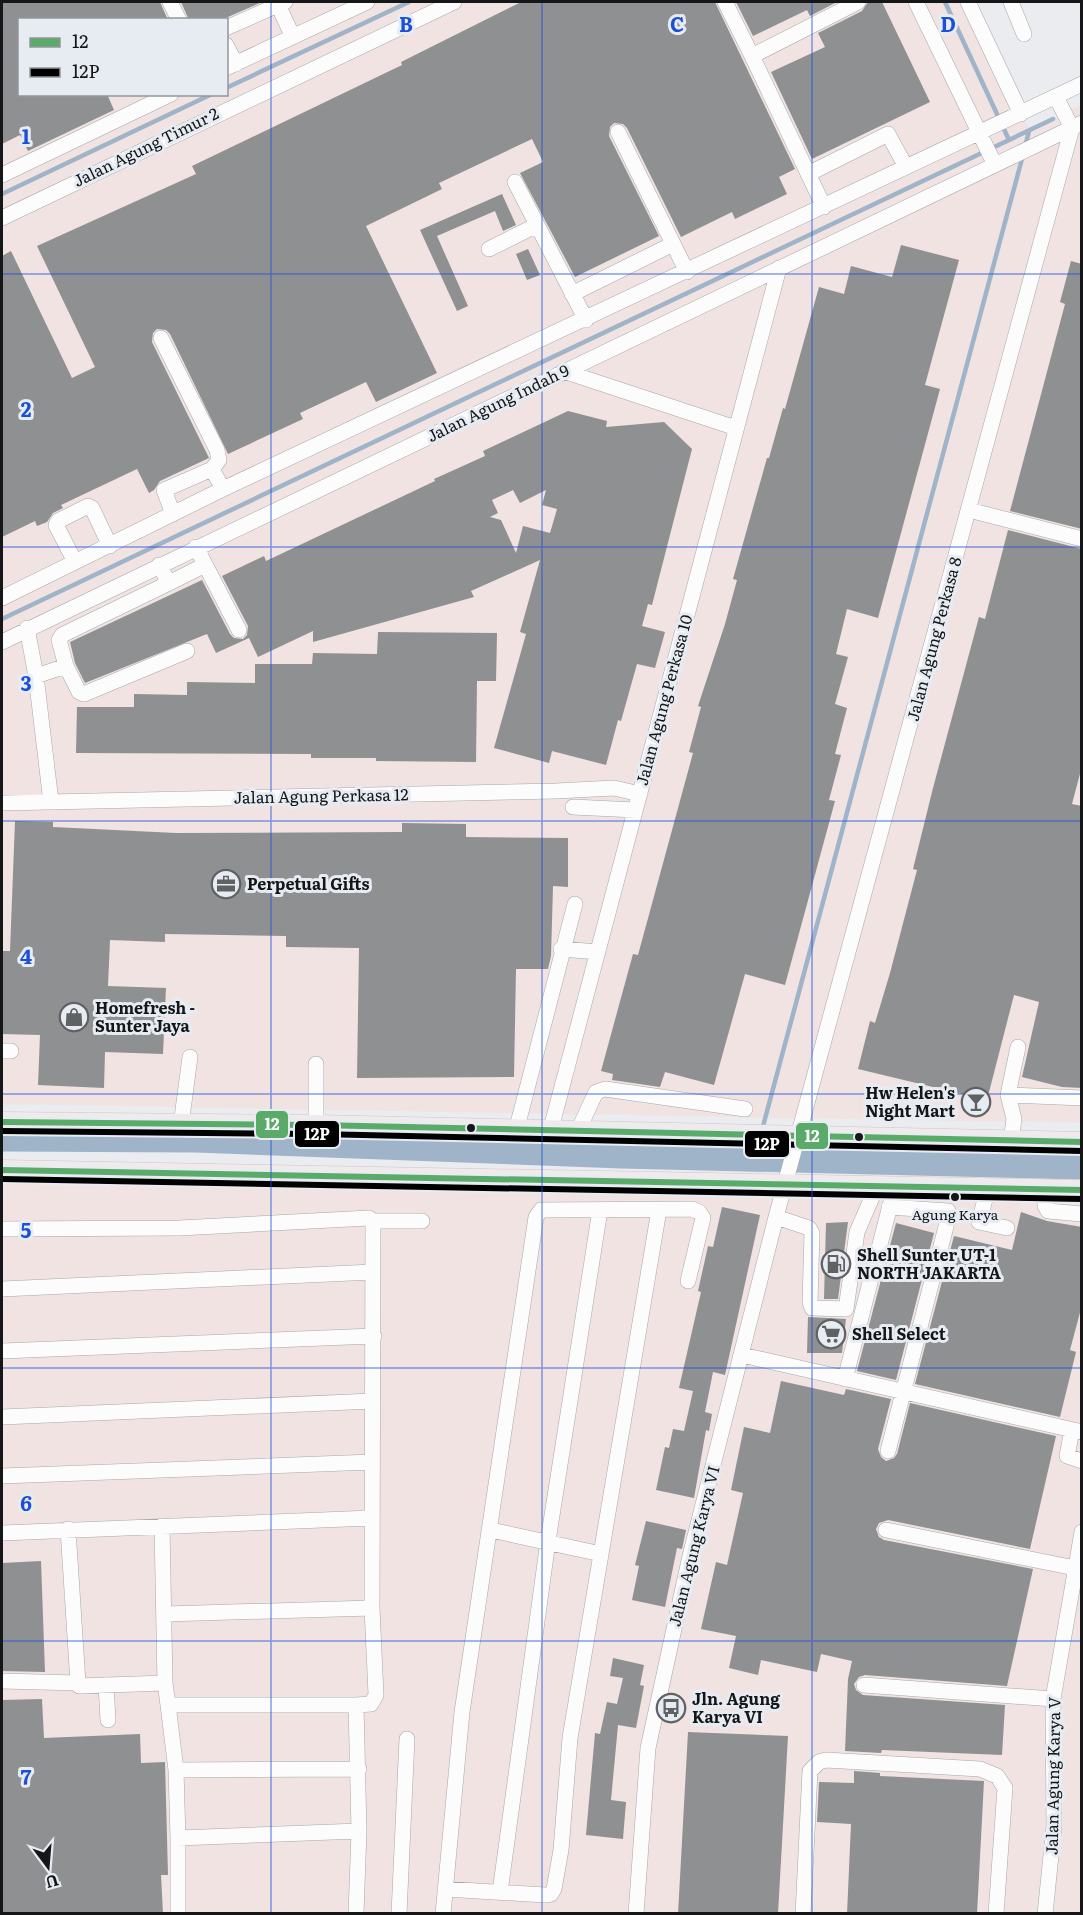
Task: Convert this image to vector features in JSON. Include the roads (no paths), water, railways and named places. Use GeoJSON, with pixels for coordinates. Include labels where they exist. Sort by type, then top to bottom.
{"type":"FeatureCollection","features":[{"type":"Feature","properties":{"kind":"main road"},"geometry":{"type":"LineString","coordinates":[[2,1122],[316,1125],[795,1139],[1082,1142]]}},
{"type":"Feature","properties":{"kind":"main road"},"geometry":{"type":"LineString","coordinates":[[2,1170],[788,1180],[886,1186],[1082,1190]]}},
{"type":"Feature","properties":{"kind":"street"},"geometry":{"type":"LineString","coordinates":[[170,2],[178,18]]}},
{"type":"Feature","properties":{"kind":"street"},"geometry":{"type":"LineString","coordinates":[[231,66],[367,2]]}},
{"type":"Feature","properties":{"kind":"street","name":"Jalan Agung Timur 2"},"geometry":{"type":"LineString","coordinates":[[2,218],[142,148],[454,2]]}},
{"type":"Feature","properties":{"kind":"street"},"geometry":{"type":"LineString","coordinates":[[725,2],[824,207]]}},
{"type":"Feature","properties":{"kind":"street"},"geometry":{"type":"LineString","coordinates":[[752,56],[858,2]]}},
{"type":"Feature","properties":{"kind":"street"},"geometry":{"type":"LineString","coordinates":[[916,2],[983,134],[992,160]]}},
{"type":"Feature","properties":{"kind":"street"},"geometry":{"type":"LineString","coordinates":[[968,2],[1018,116]]}},
{"type":"Feature","properties":{"kind":"street"},"geometry":{"type":"LineString","coordinates":[[1011,2],[1024,34]]}},
{"type":"Feature","properties":{"kind":"street"},"geometry":{"type":"LineString","coordinates":[[228,27],[282,3],[293,37]]}},
{"type":"Feature","properties":{"kind":"street"},"geometry":{"type":"LineString","coordinates":[[2,598],[223,489],[586,320],[906,167],[983,134],[1082,84]]}},
{"type":"Feature","properties":{"kind":"street"},"geometry":{"type":"LineString","coordinates":[[2,175],[167,96]]}},
{"type":"Feature","properties":{"kind":"street"},"geometry":{"type":"LineString","coordinates":[[1056,97],[1077,126]]}},
{"type":"Feature","properties":{"kind":"street","name":"Jalan Agung Indah 9"},"geometry":{"type":"LineString","coordinates":[[2,642],[779,268],[992,160],[1025,151],[1077,126]]}},
{"type":"Feature","properties":{"kind":"street","name":"Jalan Agung Perkasa 8"},"geometry":{"type":"LineString","coordinates":[[788,1180],[795,1139],[1077,126]]}},
{"type":"Feature","properties":{"kind":"street"},"geometry":{"type":"LineString","coordinates":[[618,132],[687,272]]}},
{"type":"Feature","properties":{"kind":"street"},"geometry":{"type":"LineString","coordinates":[[808,174],[888,134],[906,167]]}},
{"type":"Feature","properties":{"kind":"street"},"geometry":{"type":"LineString","coordinates":[[514,182],[586,320]]}},
{"type":"Feature","properties":{"kind":"street"},"geometry":{"type":"LineString","coordinates":[[489,249],[537,225]]}},
{"type":"Feature","properties":{"kind":"street"},"geometry":{"type":"LineString","coordinates":[[572,294],[673,244]]}},
{"type":"Feature","properties":{"kind":"street","name":"Jalan Agung Perkasa 10"},"geometry":{"type":"LineString","coordinates":[[550,1132],[779,268]]}},
{"type":"Feature","properties":{"kind":"street"},"geometry":{"type":"LineString","coordinates":[[161,338],[217,450],[219,460],[212,469],[164,490],[173,514]]}},
{"type":"Feature","properties":{"kind":"street"},"geometry":{"type":"LineString","coordinates":[[563,371],[736,428]]}},
{"type":"Feature","properties":{"kind":"street"},"geometry":{"type":"LineString","coordinates":[[212,469],[223,489]]}},
{"type":"Feature","properties":{"kind":"street"},"geometry":{"type":"LineString","coordinates":[[75,562],[56,525],[58,521],[88,506],[92,508],[110,546]]}},
{"type":"Feature","properties":{"kind":"street"},"geometry":{"type":"LineString","coordinates":[[969,510],[1082,539]]}},
{"type":"Feature","properties":{"kind":"street"},"geometry":{"type":"LineString","coordinates":[[196,547],[239,630]]}},
{"type":"Feature","properties":{"kind":"street"},"geometry":{"type":"LineString","coordinates":[[159,565],[169,583]]}},
{"type":"Feature","properties":{"kind":"street"},"geometry":{"type":"LineString","coordinates":[[187,651],[84,694],[79,692],[66,666],[59,640],[62,635],[205,565]]}},
{"type":"Feature","properties":{"kind":"street"},"geometry":{"type":"LineString","coordinates":[[27,628],[36,676],[51,802]]}},
{"type":"Feature","properties":{"kind":"street"},"geometry":{"type":"LineString","coordinates":[[36,676],[66,666]]}},
{"type":"Feature","properties":{"kind":"street","name":"Jalan Agung Perkasa 12"},"geometry":{"type":"LineString","coordinates":[[2,803],[614,788],[640,794]]}},
{"type":"Feature","properties":{"kind":"street"},"geometry":{"type":"LineString","coordinates":[[573,807],[635,810]]}},
{"type":"Feature","properties":{"kind":"street"},"geometry":{"type":"LineString","coordinates":[[516,1131],[561,949],[575,904]]}},
{"type":"Feature","properties":{"kind":"street"},"geometry":{"type":"LineString","coordinates":[[561,949],[598,952]]}},
{"type":"Feature","properties":{"kind":"street"},"geometry":{"type":"LineString","coordinates":[[1011,1141],[1014,1119],[1008,1095],[1018,1047]]}},
{"type":"Feature","properties":{"kind":"street"},"geometry":{"type":"LineString","coordinates":[[181,1125],[190,1057]]}},
{"type":"Feature","properties":{"kind":"street"},"geometry":{"type":"LineString","coordinates":[[316,1064],[316,1125]]}},
{"type":"Feature","properties":{"kind":"street"},"geometry":{"type":"LineString","coordinates":[[577,1133],[596,1092],[605,1089],[745,1109]]}},
{"type":"Feature","properties":{"kind":"street"},"geometry":{"type":"LineString","coordinates":[[1008,1095],[1082,1098]]}},
{"type":"Feature","properties":{"kind":"street","name":"Jalan Agung Karya VI"},"geometry":{"type":"LineString","coordinates":[[636,1914],[648,1748],[653,1716],[690,1556],[788,1180]]}},
{"type":"Feature","properties":{"kind":"street"},"geometry":{"type":"LineString","coordinates":[[845,1379],[889,1207],[886,1186]]}},
{"type":"Feature","properties":{"kind":"street"},"geometry":{"type":"LineString","coordinates":[[777,1217],[809,1228],[812,1233],[810,1302],[812,1308],[846,1309],[857,1232],[886,1186]]}},
{"type":"Feature","properties":{"kind":"street"},"geometry":{"type":"LineString","coordinates":[[988,1188],[979,1222],[1007,1228]]}},
{"type":"Feature","properties":{"kind":"street"},"geometry":{"type":"LineString","coordinates":[[1048,1189],[1046,1206],[1048,1211],[1082,1214]]}},
{"type":"Feature","properties":{"kind":"street"},"geometry":{"type":"LineString","coordinates":[[888,1451],[949,1212],[889,1207]]}},
{"type":"Feature","properties":{"kind":"street"},"geometry":{"type":"LineString","coordinates":[[443,1914],[462,1712],[536,1217],[541,1210],[692,1209],[699,1212],[703,1218],[688,1281]]}},
{"type":"Feature","properties":{"kind":"street"},"geometry":{"type":"LineString","coordinates":[[500,1892],[548,1541],[600,1210]]}},
{"type":"Feature","properties":{"kind":"street"},"geometry":{"type":"LineString","coordinates":[[446,1889],[545,1895],[551,1894],[554,1889],[561,1850],[570,1738],[659,1210]]}},
{"type":"Feature","properties":{"kind":"street"},"geometry":{"type":"LineString","coordinates":[[2,1229],[179,1228],[369,1218],[374,1221],[422,1221]]}},
{"type":"Feature","properties":{"kind":"street"},"geometry":{"type":"LineString","coordinates":[[168,1706],[356,1705],[371,1704],[376,1695],[371,1518],[374,1221]]}},
{"type":"Feature","properties":{"kind":"street"},"geometry":{"type":"LineString","coordinates":[[2,1289],[373,1272]]}},
{"type":"Feature","properties":{"kind":"street"},"geometry":{"type":"LineString","coordinates":[[2,1351],[374,1336]]}},
{"type":"Feature","properties":{"kind":"street"},"geometry":{"type":"LineString","coordinates":[[742,1355],[1077,1431],[1067,1456],[1082,1461]]}},
{"type":"Feature","properties":{"kind":"street"},"geometry":{"type":"LineString","coordinates":[[2,1417],[373,1401]]}},
{"type":"Feature","properties":{"kind":"street"},"geometry":{"type":"LineString","coordinates":[[2,1476],[372,1462]]}},
{"type":"Feature","properties":{"kind":"street"},"geometry":{"type":"LineString","coordinates":[[2,1533],[371,1518]]}},
{"type":"Feature","properties":{"kind":"street"},"geometry":{"type":"LineString","coordinates":[[162,1526],[165,1683],[176,1770],[178,1914]]}},
{"type":"Feature","properties":{"kind":"street"},"geometry":{"type":"LineString","coordinates":[[68,1529],[78,1683]]}},
{"type":"Feature","properties":{"kind":"street"},"geometry":{"type":"LineString","coordinates":[[491,1530],[601,1554]]}},
{"type":"Feature","properties":{"kind":"street"},"geometry":{"type":"LineString","coordinates":[[886,1530],[1075,1568]]}},
{"type":"Feature","properties":{"kind":"street","name":"Jalan Agung Karya V"},"geometry":{"type":"LineString","coordinates":[[1045,1914],[1054,1826],[1053,1699],[1075,1603],[1075,1568],[1080,1553],[1082,1532]]}},
{"type":"Feature","properties":{"kind":"street"},"geometry":{"type":"LineString","coordinates":[[165,1614],[372,1608]]}},
{"type":"Feature","properties":{"kind":"street"},"geometry":{"type":"LineString","coordinates":[[2,1681],[78,1683],[79,1686],[165,1683]]}},
{"type":"Feature","properties":{"kind":"street"},"geometry":{"type":"LineString","coordinates":[[106,1685],[108,1720]]}},
{"type":"Feature","properties":{"kind":"street"},"geometry":{"type":"LineString","coordinates":[[864,1685],[1053,1699]]}},
{"type":"Feature","properties":{"kind":"street"},"geometry":{"type":"LineString","coordinates":[[356,1705],[359,1769],[356,1914]]}},
{"type":"Feature","properties":{"kind":"street"},"geometry":{"type":"LineString","coordinates":[[399,1914],[407,1739]]}},
{"type":"Feature","properties":{"kind":"street"},"geometry":{"type":"LineString","coordinates":[[803,1914],[810,1771],[819,1762],[826,1760],[980,1769],[997,1776],[1005,1788],[996,1914]]}},
{"type":"Feature","properties":{"kind":"street"},"geometry":{"type":"LineString","coordinates":[[176,1770],[359,1769]]}},
{"type":"Feature","properties":{"kind":"street"},"geometry":{"type":"LineString","coordinates":[[178,1838],[359,1831]]}},
{"type":"Feature","properties":{"kind":"waterway"},"geometry":{"type":"LineString","coordinates":[[228,87],[409,2]]}},
{"type":"Feature","properties":{"kind":"waterway"},"geometry":{"type":"LineString","coordinates":[[945,2],[1009,140]]}},
{"type":"Feature","properties":{"kind":"waterway"},"geometry":{"type":"LineString","coordinates":[[2,194],[208,96]]}},
{"type":"Feature","properties":{"kind":"waterway"},"geometry":{"type":"LineString","coordinates":[[2,619],[1053,119]]}},
{"type":"Feature","properties":{"kind":"waterway"},"geometry":{"type":"LineString","coordinates":[[1025,147],[1029,131]]}},
{"type":"Feature","properties":{"kind":"waterway"},"geometry":{"type":"LineString","coordinates":[[762,1130],[1023,155]]}},
{"type":"Feature","properties":{"kind":"waterway"},"geometry":{"type":"LineString","coordinates":[[2,1138],[196,1139],[622,1155],[1082,1166]]}},
{"type":"Feature","properties":{"kind":"waterway"},"geometry":{"type":"LineString","coordinates":[[755,1158],[759,1141]]}},
{"type":"Feature","properties":{"kind":"place","name":"Perpetual Gifts"},"geometry":{"type":"Point","coordinates":[226,884]}},
{"type":"Feature","properties":{"kind":"place","name":"Homefresh - Sunter Jaya"},"geometry":{"type":"Point","coordinates":[74,1017]}},
{"type":"Feature","properties":{"kind":"place","name":"Hw Helen's Night Mart"},"geometry":{"type":"Point","coordinates":[976,1102]}},
{"type":"Feature","properties":{"kind":"place","name":"Agung Karya"},"geometry":{"type":"Point","coordinates":[955,1197]}},
{"type":"Feature","properties":{"kind":"place","name":"Shell Sunter UT-1 NORTH JAKARTA"},"geometry":{"type":"Point","coordinates":[836,1264]}},
{"type":"Feature","properties":{"kind":"place","name":"Shell Select"},"geometry":{"type":"Point","coordinates":[831,1334]}},
{"type":"Feature","properties":{"kind":"place","name":"Jln. Agung Karya VI"},"geometry":{"type":"Point","coordinates":[671,1708]}}]}
